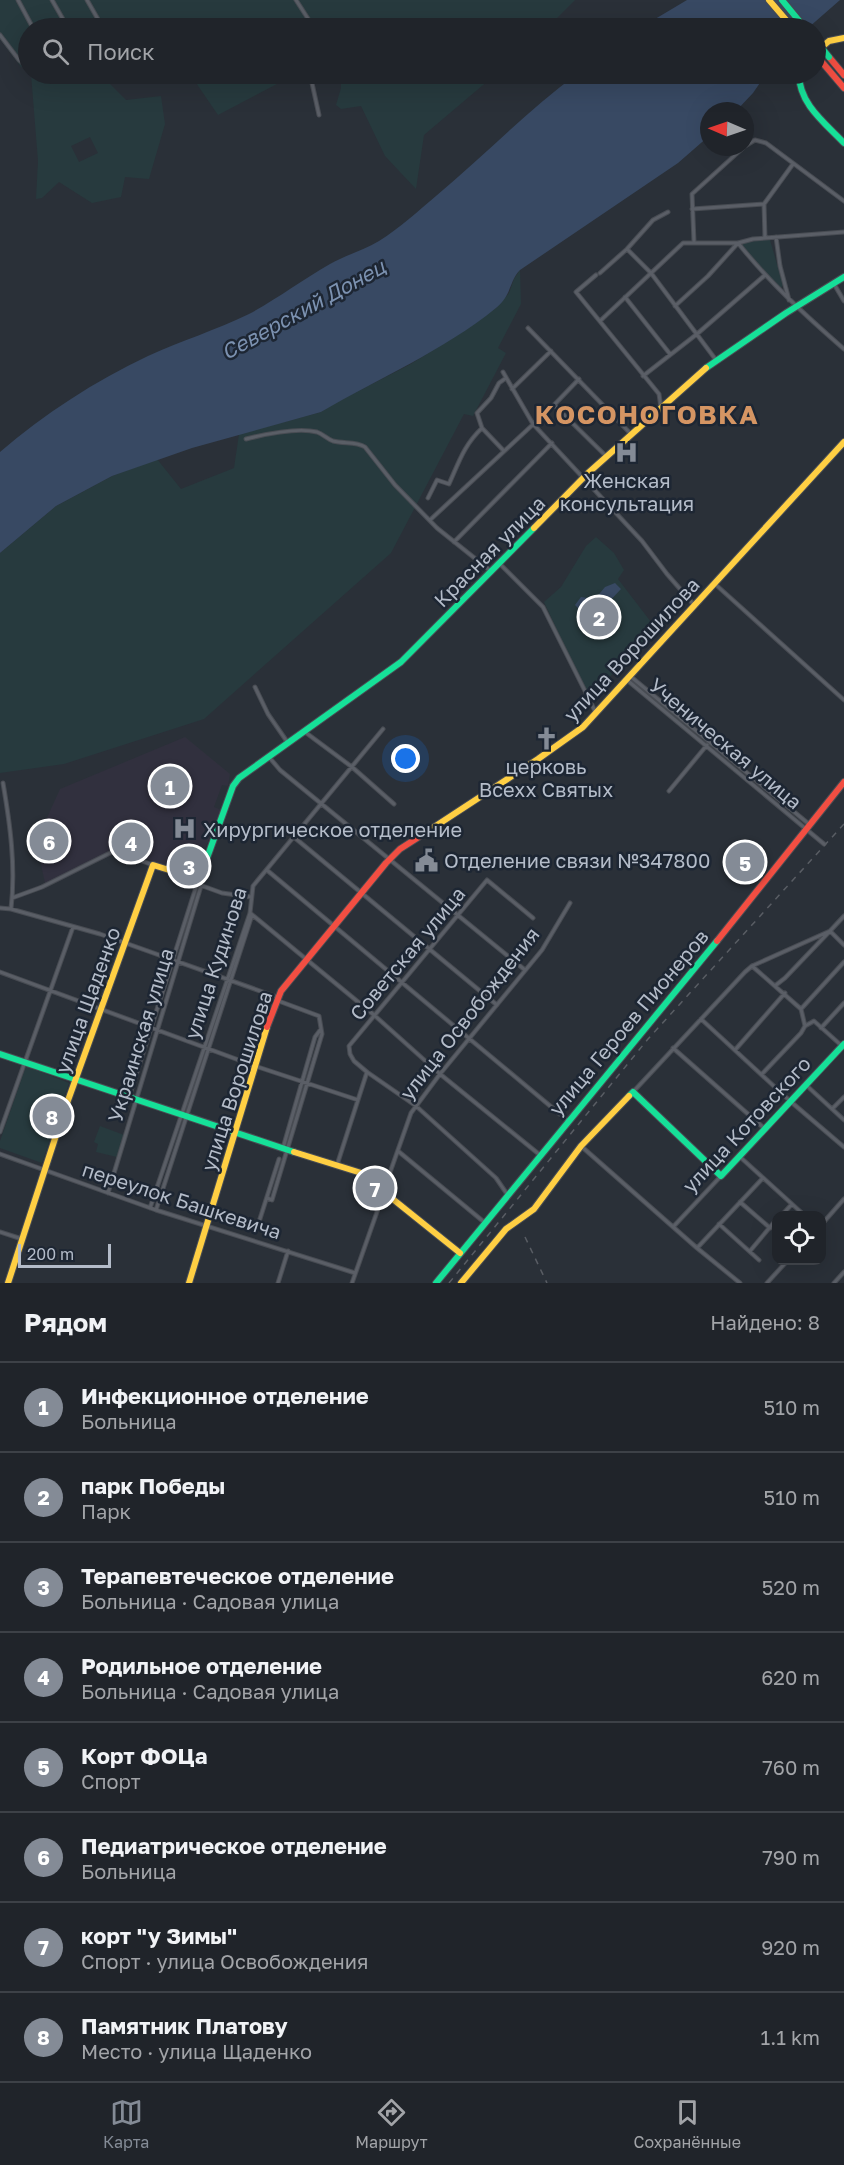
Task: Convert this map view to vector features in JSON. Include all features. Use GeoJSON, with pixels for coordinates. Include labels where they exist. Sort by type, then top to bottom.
{"type":"FeatureCollection","features":[{"type":"Feature","properties":{"kind":"main road"},"geometry":{"type":"LineString","coordinates":[[769,0],[785,18]]}},
{"type":"Feature","properties":{"kind":"main road"},"geometry":{"type":"LineString","coordinates":[[782,0],[797,18]]}},
{"type":"Feature","properties":{"kind":"main road"},"geometry":{"type":"LineString","coordinates":[[826,43],[829,40],[844,38]]}},
{"type":"Feature","properties":{"kind":"main road"},"geometry":{"type":"LineString","coordinates":[[826,53],[844,75]]}},
{"type":"Feature","properties":{"kind":"main road"},"geometry":{"type":"LineString","coordinates":[[826,67],[844,88]]}},
{"type":"Feature","properties":{"kind":"main road"},"geometry":{"type":"LineString","coordinates":[[799,84],[803,97],[844,143]]}},
{"type":"Feature","properties":{"kind":"main road","name":"Красная улица"},"geometry":{"type":"LineString","coordinates":[[198,883],[233,786],[242,776],[401,662],[583,478],[716,360],[793,304],[844,277]]}},
{"type":"Feature","properties":{"kind":"main road","name":"улица Ворошилова"},"geometry":{"type":"LineString","coordinates":[[189,1283],[277,998],[306,960],[389,860],[410,842],[576,733],[844,442]]}},
{"type":"Feature","properties":{"kind":"main road","name":"улица Героев Пионеров"},"geometry":{"type":"LineString","coordinates":[[436,1283],[567,1120],[731,925],[844,782]]}},
{"type":"Feature","properties":{"kind":"main road"},"geometry":{"type":"LineString","coordinates":[[153,865],[198,883]]}},
{"type":"Feature","properties":{"kind":"main road","name":"улица Щаденко"},"geometry":{"type":"LineString","coordinates":[[8,1283],[76,1080],[153,865]]}},
{"type":"Feature","properties":{"kind":"main road","name":"улица Котовского"},"geometry":{"type":"LineString","coordinates":[[721,1176],[843,1045]]}},
{"type":"Feature","properties":{"kind":"main road"},"geometry":{"type":"LineString","coordinates":[[0,1054],[285,1150],[387,1181]]}},
{"type":"Feature","properties":{"kind":"main road"},"geometry":{"type":"LineString","coordinates":[[461,1283],[506,1229],[534,1209],[581,1146],[633,1092],[721,1176]]}},
{"type":"Feature","properties":{"kind":"main road","name":"улица Освобождения"},"geometry":{"type":"LineString","coordinates":[[384,1192],[387,1181]]}},
{"type":"Feature","properties":{"kind":"main road"},"geometry":{"type":"LineString","coordinates":[[384,1192],[460,1253]]}},
{"type":"Feature","properties":{"kind":"street"},"geometry":{"type":"LineString","coordinates":[[18,0],[28,18]]}},
{"type":"Feature","properties":{"kind":"street"},"geometry":{"type":"LineString","coordinates":[[52,0],[62,18]]}},
{"type":"Feature","properties":{"kind":"street"},"geometry":{"type":"LineString","coordinates":[[87,0],[97,18]]}},
{"type":"Feature","properties":{"kind":"street"},"geometry":{"type":"LineString","coordinates":[[296,0],[308,18]]}},
{"type":"Feature","properties":{"kind":"street"},"geometry":{"type":"LineString","coordinates":[[0,35],[18,59]]}},
{"type":"Feature","properties":{"kind":"street"},"geometry":{"type":"LineString","coordinates":[[312,84],[319,115]]}},
{"type":"Feature","properties":{"kind":"street"},"geometry":{"type":"LineString","coordinates":[[754,141],[759,140],[844,201]]}},
{"type":"Feature","properties":{"kind":"street"},"geometry":{"type":"LineString","coordinates":[[694,243],[692,195],[733,156]]}},
{"type":"Feature","properties":{"kind":"street"},"geometry":{"type":"LineString","coordinates":[[765,238],[764,204],[792,164]]}},
{"type":"Feature","properties":{"kind":"street"},"geometry":{"type":"LineString","coordinates":[[692,209],[764,204]]}},
{"type":"Feature","properties":{"kind":"street"},"geometry":{"type":"LineString","coordinates":[[661,410],[660,395],[576,292],[627,249],[653,220],[668,212]]}},
{"type":"Feature","properties":{"kind":"street"},"geometry":{"type":"LineString","coordinates":[[600,321],[683,243],[738,243],[745,240],[844,232]]}},
{"type":"Feature","properties":{"kind":"street"},"geometry":{"type":"LineString","coordinates":[[776,237],[780,266],[793,304]]}},
{"type":"Feature","properties":{"kind":"street"},"geometry":{"type":"LineString","coordinates":[[738,243],[764,276],[844,349]]}},
{"type":"Feature","properties":{"kind":"street"},"geometry":{"type":"LineString","coordinates":[[675,306],[708,276],[738,243]]}},
{"type":"Feature","properties":{"kind":"street"},"geometry":{"type":"LineString","coordinates":[[627,249],[651,273],[716,360]]}},
{"type":"Feature","properties":{"kind":"street"},"geometry":{"type":"LineString","coordinates":[[643,376],[697,334],[764,276]]}},
{"type":"Feature","properties":{"kind":"street"},"geometry":{"type":"LineString","coordinates":[[834,284],[844,301]]}},
{"type":"Feature","properties":{"kind":"street"},"geometry":{"type":"LineString","coordinates":[[625,297],[670,354]]}},
{"type":"Feature","properties":{"kind":"street"},"geometry":{"type":"LineString","coordinates":[[528,328],[632,434]]}},
{"type":"Feature","properties":{"kind":"street"},"geometry":{"type":"LineString","coordinates":[[513,389],[551,351]]}},
{"type":"Feature","properties":{"kind":"street"},"geometry":{"type":"LineString","coordinates":[[503,372],[532,424],[642,541],[695,606]]}},
{"type":"Feature","properties":{"kind":"street"},"geometry":{"type":"LineString","coordinates":[[504,450],[482,428],[477,413],[491,398],[499,383],[506,378]]}},
{"type":"Feature","properties":{"kind":"street"},"geometry":{"type":"LineString","coordinates":[[430,520],[579,379]]}},
{"type":"Feature","properties":{"kind":"street"},"geometry":{"type":"LineString","coordinates":[[554,405],[606,456]]}},
{"type":"Feature","properties":{"kind":"street"},"geometry":{"type":"LineString","coordinates":[[428,498],[437,480],[449,484],[464,448],[482,428]]}},
{"type":"Feature","properties":{"kind":"street"},"geometry":{"type":"LineString","coordinates":[[246,439],[271,434],[309,432],[318,433],[334,441],[360,444],[365,447],[395,485],[430,520],[492,572]]}},
{"type":"Feature","properties":{"kind":"street"},"geometry":{"type":"LineString","coordinates":[[454,542],[552,444]]}},
{"type":"Feature","properties":{"kind":"street"},"geometry":{"type":"LineString","coordinates":[[500,564],[543,607],[596,713]]}},
{"type":"Feature","properties":{"kind":"street"},"geometry":{"type":"LineString","coordinates":[[715,584],[844,700]]}},
{"type":"Feature","properties":{"kind":"street","name":"Ученическая улица"},"geometry":{"type":"LineString","coordinates":[[628,678],[706,745],[809,827]]}},
{"type":"Feature","properties":{"kind":"street","name":"Ученическая улица"},"geometry":{"type":"LineString","coordinates":[[628,678],[809,827]]}},
{"type":"Feature","properties":{"kind":"street"},"geometry":{"type":"LineString","coordinates":[[255,687],[268,714],[288,743]]}},
{"type":"Feature","properties":{"kind":"street","name":"улица Кудинова"},"geometry":{"type":"LineString","coordinates":[[150,1208],[209,1049],[251,914],[251,897],[254,886],[383,729]]}},
{"type":"Feature","properties":{"kind":"street"},"geometry":{"type":"LineString","coordinates":[[305,732],[352,767],[394,804]]}},
{"type":"Feature","properties":{"kind":"street"},"geometry":{"type":"LineString","coordinates":[[669,791],[706,745]]}},
{"type":"Feature","properties":{"kind":"street"},"geometry":{"type":"LineString","coordinates":[[269,757],[280,770],[525,970]]}},
{"type":"Feature","properties":{"kind":"street"},"geometry":{"type":"LineString","coordinates":[[3,783],[12,845],[11,909]]}},
{"type":"Feature","properties":{"kind":"street"},"geometry":{"type":"LineString","coordinates":[[809,827],[824,844]]}},
{"type":"Feature","properties":{"kind":"street"},"geometry":{"type":"LineString","coordinates":[[295,838],[497,1005]]}},
{"type":"Feature","properties":{"kind":"street"},"geometry":{"type":"LineString","coordinates":[[12,898],[42,887],[114,851],[153,865]]}},
{"type":"Feature","properties":{"kind":"street"},"geometry":{"type":"LineString","coordinates":[[268,871],[567,1120]]}},
{"type":"Feature","properties":{"kind":"street","name":"Советская улица"},"geometry":{"type":"LineString","coordinates":[[367,1072],[351,1058],[349,1046],[487,880],[533,918]]}},
{"type":"Feature","properties":{"kind":"street"},"geometry":{"type":"LineString","coordinates":[[198,883],[222,893],[251,897]]}},
{"type":"Feature","properties":{"kind":"street","name":"Украинская улица"},"geometry":{"type":"LineString","coordinates":[[108,1193],[198,883]]}},
{"type":"Feature","properties":{"kind":"street","name":"улица Освобождения"},"geometry":{"type":"LineString","coordinates":[[387,1181],[411,1113],[440,1074],[542,950],[570,903]]}},
{"type":"Feature","properties":{"kind":"street"},"geometry":{"type":"LineString","coordinates":[[0,908],[11,909],[124,943],[277,998],[319,1016],[322,1036],[285,1150]]}},
{"type":"Feature","properties":{"kind":"street"},"geometry":{"type":"LineString","coordinates":[[251,914],[374,1015],[440,1074],[540,1155]]}},
{"type":"Feature","properties":{"kind":"street"},"geometry":{"type":"LineString","coordinates":[[776,985],[844,916]]}},
{"type":"Feature","properties":{"kind":"street"},"geometry":{"type":"LineString","coordinates":[[0,1132],[23,1062],[73,927]]}},
{"type":"Feature","properties":{"kind":"street"},"geometry":{"type":"LineString","coordinates":[[830,931],[844,945]]}},
{"type":"Feature","properties":{"kind":"street"},"geometry":{"type":"LineString","coordinates":[[633,1092],[736,980],[752,966],[830,931]]}},
{"type":"Feature","properties":{"kind":"street","name":"Украинская улица"},"geometry":{"type":"LineString","coordinates":[[129,1097],[175,962]]}},
{"type":"Feature","properties":{"kind":"street"},"geometry":{"type":"LineString","coordinates":[[801,1008],[844,962]]}},
{"type":"Feature","properties":{"kind":"street"},"geometry":{"type":"LineString","coordinates":[[752,966],[801,1008],[805,1026]]}},
{"type":"Feature","properties":{"kind":"street"},"geometry":{"type":"LineString","coordinates":[[0,972],[255,1066],[358,1100]]}},
{"type":"Feature","properties":{"kind":"street","name":"улица Кудинова"},"geometry":{"type":"LineString","coordinates":[[156,1210],[203,1047],[229,981]]}},
{"type":"Feature","properties":{"kind":"street"},"geometry":{"type":"LineString","coordinates":[[735,1050],[785,993]]}},
{"type":"Feature","properties":{"kind":"street"},"geometry":{"type":"LineString","coordinates":[[821,1028],[844,1003]]}},
{"type":"Feature","properties":{"kind":"street"},"geometry":{"type":"LineString","coordinates":[[701,1019],[844,1147]]}},
{"type":"Feature","properties":{"kind":"street"},"geometry":{"type":"LineString","coordinates":[[762,1074],[805,1026],[814,1021],[843,1045]]}},
{"type":"Feature","properties":{"kind":"street"},"geometry":{"type":"LineString","coordinates":[[267,1198],[272,1200],[302,1081],[315,1037],[322,1028]]}},
{"type":"Feature","properties":{"kind":"street"},"geometry":{"type":"LineString","coordinates":[[673,1048],[765,1130]]}},
{"type":"Feature","properties":{"kind":"street"},"geometry":{"type":"LineString","coordinates":[[337,1166],[367,1072],[416,1106],[496,1178],[507,1194]]}},
{"type":"Feature","properties":{"kind":"street"},"geometry":{"type":"LineString","coordinates":[[806,1085],[844,1120]]}},
{"type":"Feature","properties":{"kind":"street"},"geometry":{"type":"LineString","coordinates":[[832,1109],[844,1097]]}},
{"type":"Feature","properties":{"kind":"street"},"geometry":{"type":"LineString","coordinates":[[581,1146],[740,1283]]}},
{"type":"Feature","properties":{"kind":"street"},"geometry":{"type":"LineString","coordinates":[[397,1151],[484,1222]]}},
{"type":"Feature","properties":{"kind":"street","name":"переулок Башкевича"},"geometry":{"type":"LineString","coordinates":[[0,1154],[150,1208],[355,1273]]}},
{"type":"Feature","properties":{"kind":"street"},"geometry":{"type":"LineString","coordinates":[[739,1156],[800,1211]]}},
{"type":"Feature","properties":{"kind":"street"},"geometry":{"type":"LineString","coordinates":[[258,1225],[279,1159]]}},
{"type":"Feature","properties":{"kind":"street","name":"улица Котовского"},"geometry":{"type":"LineString","coordinates":[[673,1227],[721,1176]]}},
{"type":"Feature","properties":{"kind":"street"},"geometry":{"type":"LineString","coordinates":[[697,1248],[762,1179]]}},
{"type":"Feature","properties":{"kind":"street","name":"улица Освобождения"},"geometry":{"type":"LineString","coordinates":[[352,1283],[384,1192]]}},
{"type":"Feature","properties":{"kind":"street"},"geometry":{"type":"LineString","coordinates":[[826,1220],[843,1201]]}},
{"type":"Feature","properties":{"kind":"street"},"geometry":{"type":"LineString","coordinates":[[740,1202],[770,1228],[750,1251]]}},
{"type":"Feature","properties":{"kind":"street"},"geometry":{"type":"LineString","coordinates":[[785,1211],[792,1204]]}},
{"type":"Feature","properties":{"kind":"street"},"geometry":{"type":"LineString","coordinates":[[719,1224],[759,1260]]}},
{"type":"Feature","properties":{"kind":"street"},"geometry":{"type":"LineString","coordinates":[[0,1232],[22,1239]]}},
{"type":"Feature","properties":{"kind":"street"},"geometry":{"type":"LineString","coordinates":[[278,1283],[288,1251]]}},
{"type":"Feature","properties":{"kind":"street"},"geometry":{"type":"LineString","coordinates":[[768,1283],[784,1265]]}},
{"type":"Feature","properties":{"kind":"street"},"geometry":{"type":"LineString","coordinates":[[834,1283],[844,1272]]}},
{"type":"Feature","properties":{"kind":"shaded area"},"geometry":{"type":"Polygon","coordinates":[[[185,737],[230,774],[228,786],[222,785],[214,807],[221,810],[194,875],[115,848],[45,883],[36,842],[60,789],[185,737]]]}},
{"type":"Feature","properties":{"kind":"green space"},"geometry":{"type":"Polygon","coordinates":[[[0,0],[575,0],[557,18],[18,18],[18,63],[0,39],[0,0]]]}},
{"type":"Feature","properties":{"kind":"green space"},"geometry":{"type":"Polygon","coordinates":[[[32,84],[110,84],[126,100],[161,96],[165,124],[149,179],[125,177],[121,197],[92,203],[59,182],[42,198],[36,199],[38,161],[32,84]],[[90,137],[71,146],[79,162],[98,153],[90,137]]]}},
{"type":"Feature","properties":{"kind":"green space"},"geometry":{"type":"Polygon","coordinates":[[[197,84],[277,84],[218,115],[197,84]]]}},
{"type":"Feature","properties":{"kind":"green space"},"geometry":{"type":"Polygon","coordinates":[[[341,84],[484,84],[424,135],[416,189],[385,156],[361,106],[341,109],[336,105],[341,84]]]}},
{"type":"Feature","properties":{"kind":"green space"},"geometry":{"type":"Polygon","coordinates":[[[770,240],[783,285],[781,288],[764,273],[742,245],[770,240]]]}},
{"type":"Feature","properties":{"kind":"green space"},"geometry":{"type":"Polygon","coordinates":[[[520,270],[521,304],[498,348],[506,353],[473,416],[464,414],[391,553],[204,719],[64,764],[0,773],[0,553],[56,506],[112,476],[157,459],[181,489],[234,468],[239,434],[321,412],[409,365],[496,308],[509,293],[520,270]]]}},
{"type":"Feature","properties":{"kind":"green space"},"geometry":{"type":"Polygon","coordinates":[[[596,537],[614,553],[624,570],[618,579],[651,622],[654,630],[589,699],[544,602],[561,587],[586,546],[596,537]]]}},
{"type":"Feature","properties":{"kind":"green space"},"geometry":{"type":"Polygon","coordinates":[[[739,846],[762,864],[751,878],[728,860],[739,846]]]}},
{"type":"Feature","properties":{"kind":"green space"},"geometry":{"type":"Polygon","coordinates":[[[26,1066],[69,1083],[42,1163],[0,1148],[0,1141],[26,1066]]]}},
{"type":"Feature","properties":{"kind":"green space"},"geometry":{"type":"Polygon","coordinates":[[[100,1126],[124,1135],[117,1157],[96,1152],[98,1144],[94,1142],[100,1126]]]}},
{"type":"Feature","properties":{"kind":"water"},"geometry":{"type":"Polygon","coordinates":[[[687,0],[840,0],[819,18],[657,18],[687,0]]]}},
{"type":"Feature","properties":{"kind":"water","name":"Северский Донец"},"geometry":{"type":"Polygon","coordinates":[[[565,84],[759,84],[744,102],[700,102],[700,144],[678,163],[520,270],[501,303],[454,338],[321,412],[192,448],[112,476],[56,506],[0,553],[0,452],[17,438],[71,399],[109,376],[148,356],[249,314],[330,264],[379,241],[454,181],[565,84]]]}},
{"type":"Feature","properties":{"kind":"water"},"geometry":{"type":"Polygon","coordinates":[[[615,583],[621,589],[604,607],[594,606],[587,609],[587,613],[584,614],[575,605],[581,597],[595,599],[605,587],[615,583]]]}},
{"type":"Feature","properties":{"kind":"railway"},"geometry":{"type":"LineString","coordinates":[[449,1283],[648,1039],[844,824]]}},
{"type":"Feature","properties":{"kind":"railway"},"geometry":{"type":"LineString","coordinates":[[525,1237],[547,1283]]}},
{"type":"Feature","properties":{"kind":"traffic: fast"},"geometry":{"type":"LineString","coordinates":[[782,0],[797,18]]}},
{"type":"Feature","properties":{"kind":"traffic: fast"},"geometry":{"type":"LineString","coordinates":[[826,53],[829,57]]}},
{"type":"Feature","properties":{"kind":"traffic: fast"},"geometry":{"type":"LineString","coordinates":[[800,84],[808,104],[844,143]]}},
{"type":"Feature","properties":{"kind":"traffic: fast"},"geometry":{"type":"LineString","coordinates":[[706,368],[786,313],[844,277]]}},
{"type":"Feature","properties":{"kind":"traffic: fast"},"geometry":{"type":"LineString","coordinates":[[195,878],[197,879],[207,858],[233,786],[239,778],[401,662],[534,528]]}},
{"type":"Feature","properties":{"kind":"traffic: fast"},"geometry":{"type":"LineString","coordinates":[[436,1283],[717,941]]}},
{"type":"Feature","properties":{"kind":"traffic: fast"},"geometry":{"type":"LineString","coordinates":[[629,1096],[633,1092],[721,1176],[844,1044]]}},
{"type":"Feature","properties":{"kind":"traffic: fast"},"geometry":{"type":"LineString","coordinates":[[0,1054],[294,1152]]}},
{"type":"Feature","properties":{"kind":"traffic: slow"},"geometry":{"type":"LineString","coordinates":[[769,0],[784,18]]}},
{"type":"Feature","properties":{"kind":"traffic: slow"},"geometry":{"type":"LineString","coordinates":[[826,44],[844,38]]}},
{"type":"Feature","properties":{"kind":"traffic: slow"},"geometry":{"type":"LineString","coordinates":[[534,528],[587,474],[706,368]]}},
{"type":"Feature","properties":{"kind":"traffic: slow"},"geometry":{"type":"LineString","coordinates":[[425,833],[583,727],[844,442]]}},
{"type":"Feature","properties":{"kind":"traffic: slow"},"geometry":{"type":"LineString","coordinates":[[8,1283],[62,1117],[153,865],[195,878]]}},
{"type":"Feature","properties":{"kind":"traffic: slow"},"geometry":{"type":"LineString","coordinates":[[189,1283],[267,1027]]}},
{"type":"Feature","properties":{"kind":"traffic: slow"},"geometry":{"type":"LineString","coordinates":[[461,1283],[506,1229],[534,1209],[581,1146],[629,1096]]}},
{"type":"Feature","properties":{"kind":"traffic: slow"},"geometry":{"type":"LineString","coordinates":[[294,1152],[387,1181],[384,1192],[460,1253]]}},
{"type":"Feature","properties":{"kind":"traffic: jam"},"geometry":{"type":"LineString","coordinates":[[829,57],[844,75]]}},
{"type":"Feature","properties":{"kind":"traffic: jam"},"geometry":{"type":"LineString","coordinates":[[826,67],[844,88]]}},
{"type":"Feature","properties":{"kind":"traffic: jam"},"geometry":{"type":"LineString","coordinates":[[717,941],[844,782]]}},
{"type":"Feature","properties":{"kind":"traffic: jam"},"geometry":{"type":"LineString","coordinates":[[267,1027],[281,991],[386,863],[400,849],[425,833]]}},
{"type":"Feature","properties":{"kind":"place","name":"Женская консультация"},"geometry":{"type":"Point","coordinates":[627,453]}},
{"type":"Feature","properties":{"kind":"place","name":"парк Победы"},"geometry":{"type":"Point","coordinates":[599,617]}},
{"type":"Feature","properties":{"kind":"place","name":"церковь Всехх Святых"},"geometry":{"type":"Point","coordinates":[546,738]}},
{"type":"Feature","properties":{"kind":"place","name":"Инфекционное отделение"},"geometry":{"type":"Point","coordinates":[170,786]}},
{"type":"Feature","properties":{"kind":"place","name":"Хирургическое отделение"},"geometry":{"type":"Point","coordinates":[185,829]}},
{"type":"Feature","properties":{"kind":"place","name":"Педиатрическое отделение"},"geometry":{"type":"Point","coordinates":[49,841]}},
{"type":"Feature","properties":{"kind":"place","name":"Родильное отделение"},"geometry":{"type":"Point","coordinates":[131,842]}},
{"type":"Feature","properties":{"kind":"place","name":"Отделение связи №347800"},"geometry":{"type":"Point","coordinates":[426,860]}},
{"type":"Feature","properties":{"kind":"place","name":"Корт ФОЦа"},"geometry":{"type":"Point","coordinates":[745,862]}},
{"type":"Feature","properties":{"kind":"place","name":"Терапевтеческое отделение"},"geometry":{"type":"Point","coordinates":[189,866]}},
{"type":"Feature","properties":{"kind":"place","name":"Памятник Платову"},"geometry":{"type":"Point","coordinates":[52,1116]}},
{"type":"Feature","properties":{"kind":"place","name":"корт \"у Зимы\""},"geometry":{"type":"Point","coordinates":[375,1188]}},
{"type":"Feature","properties":{"kind":"district","name":"КОСОНОГОВКА"},"geometry":{"type":"Point","coordinates":[647,414]}}]}
